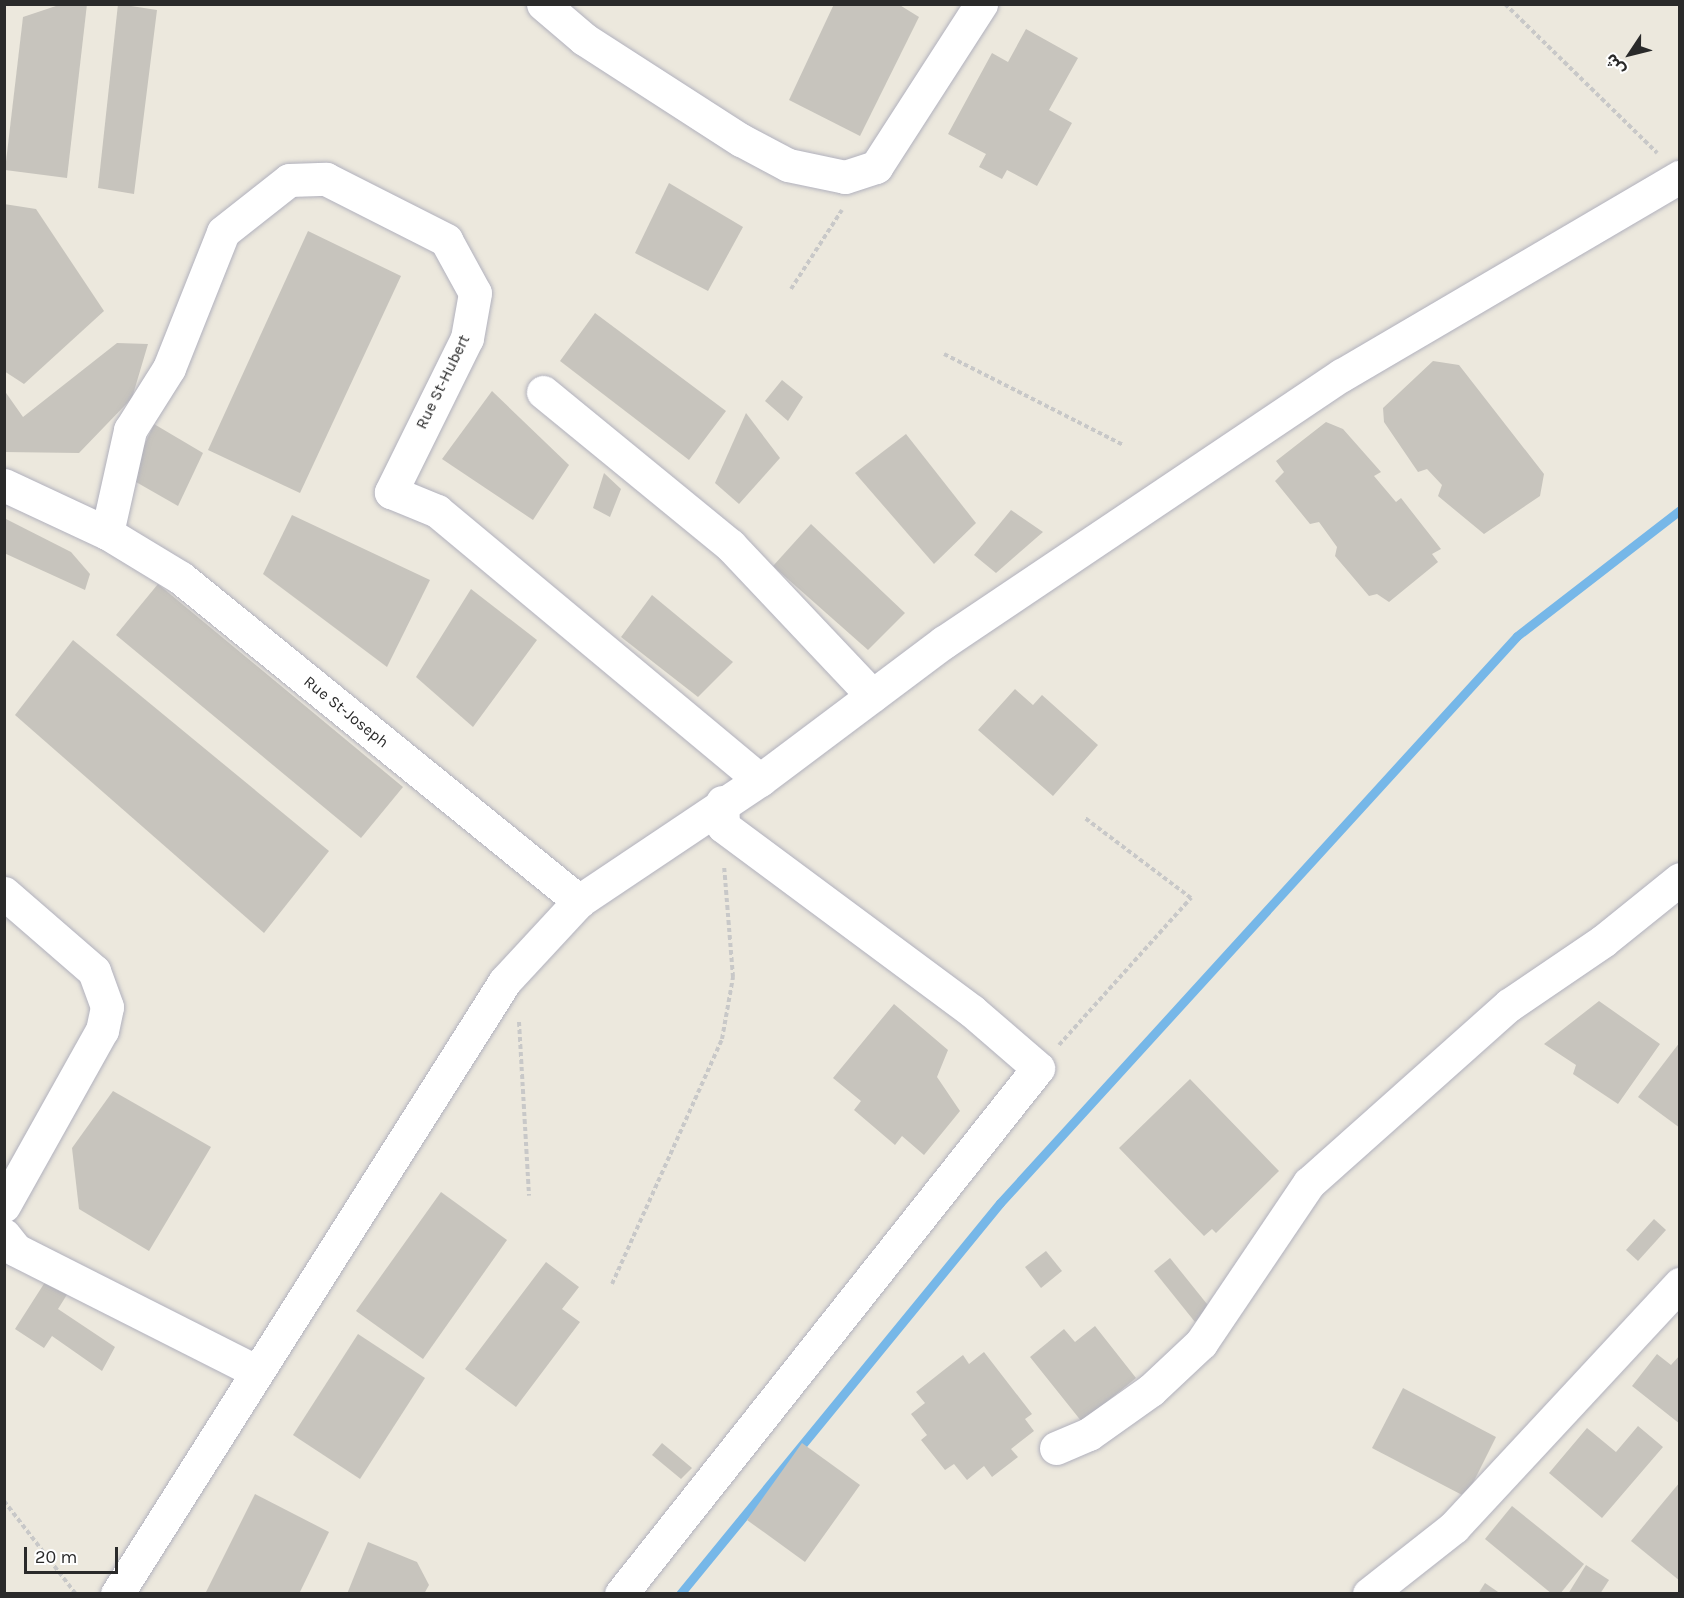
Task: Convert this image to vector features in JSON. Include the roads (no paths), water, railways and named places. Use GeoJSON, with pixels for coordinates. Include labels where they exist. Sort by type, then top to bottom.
{"type":"FeatureCollection","features":[{"type":"Feature","properties":{"kind":"street"},"geometry":{"type":"LineString","coordinates":[[543,4],[584,39],[788,165],[845,177],[876,167],[916,111],[981,4]]}},
{"type":"Feature","properties":{"kind":"street"},"geometry":{"type":"LineString","coordinates":[[117,1593],[505,981],[579,901],[723,814],[760,780],[872,695],[1342,375],[1671,168]]}},
{"type":"Feature","properties":{"kind":"street","name":"Rue St-Hubert"},"geometry":{"type":"LineString","coordinates":[[107,533],[130,430],[169,368],[222,232],[289,180],[326,179],[446,240],[475,293],[467,338],[391,492],[437,510],[760,780]]}},
{"type":"Feature","properties":{"kind":"street"},"geometry":{"type":"LineString","coordinates":[[543,392],[730,545],[872,695]]}},
{"type":"Feature","properties":{"kind":"street","name":"Rue St-Joseph"},"geometry":{"type":"LineString","coordinates":[[4,485],[107,533],[181,578],[579,901]]}},
{"type":"Feature","properties":{"kind":"street"},"geometry":{"type":"LineString","coordinates":[[621,1593],[1038,1068],[972,1011],[723,814]]}},
{"type":"Feature","properties":{"kind":"street"},"geometry":{"type":"LineString","coordinates":[[1056,1448],[1089,1434],[1152,1390],[1201,1343],[1309,1183],[1509,1005],[1603,941],[1680,879]]}},
{"type":"Feature","properties":{"kind":"street"},"geometry":{"type":"LineString","coordinates":[[4,893],[94,971],[107,1007],[102,1030],[4,1206]]}},
{"type":"Feature","properties":{"kind":"street"},"geometry":{"type":"LineString","coordinates":[[4,1234],[16,1250],[257,1372]]}},
{"type":"Feature","properties":{"kind":"street"},"geometry":{"type":"LineString","coordinates":[[1369,1593],[1454,1527],[1680,1284]]}},
{"type":"Feature","properties":{"kind":"waterway"},"geometry":{"type":"LineString","coordinates":[[680,1594],[1000,1203],[1517,636],[1680,510]]}}]}
